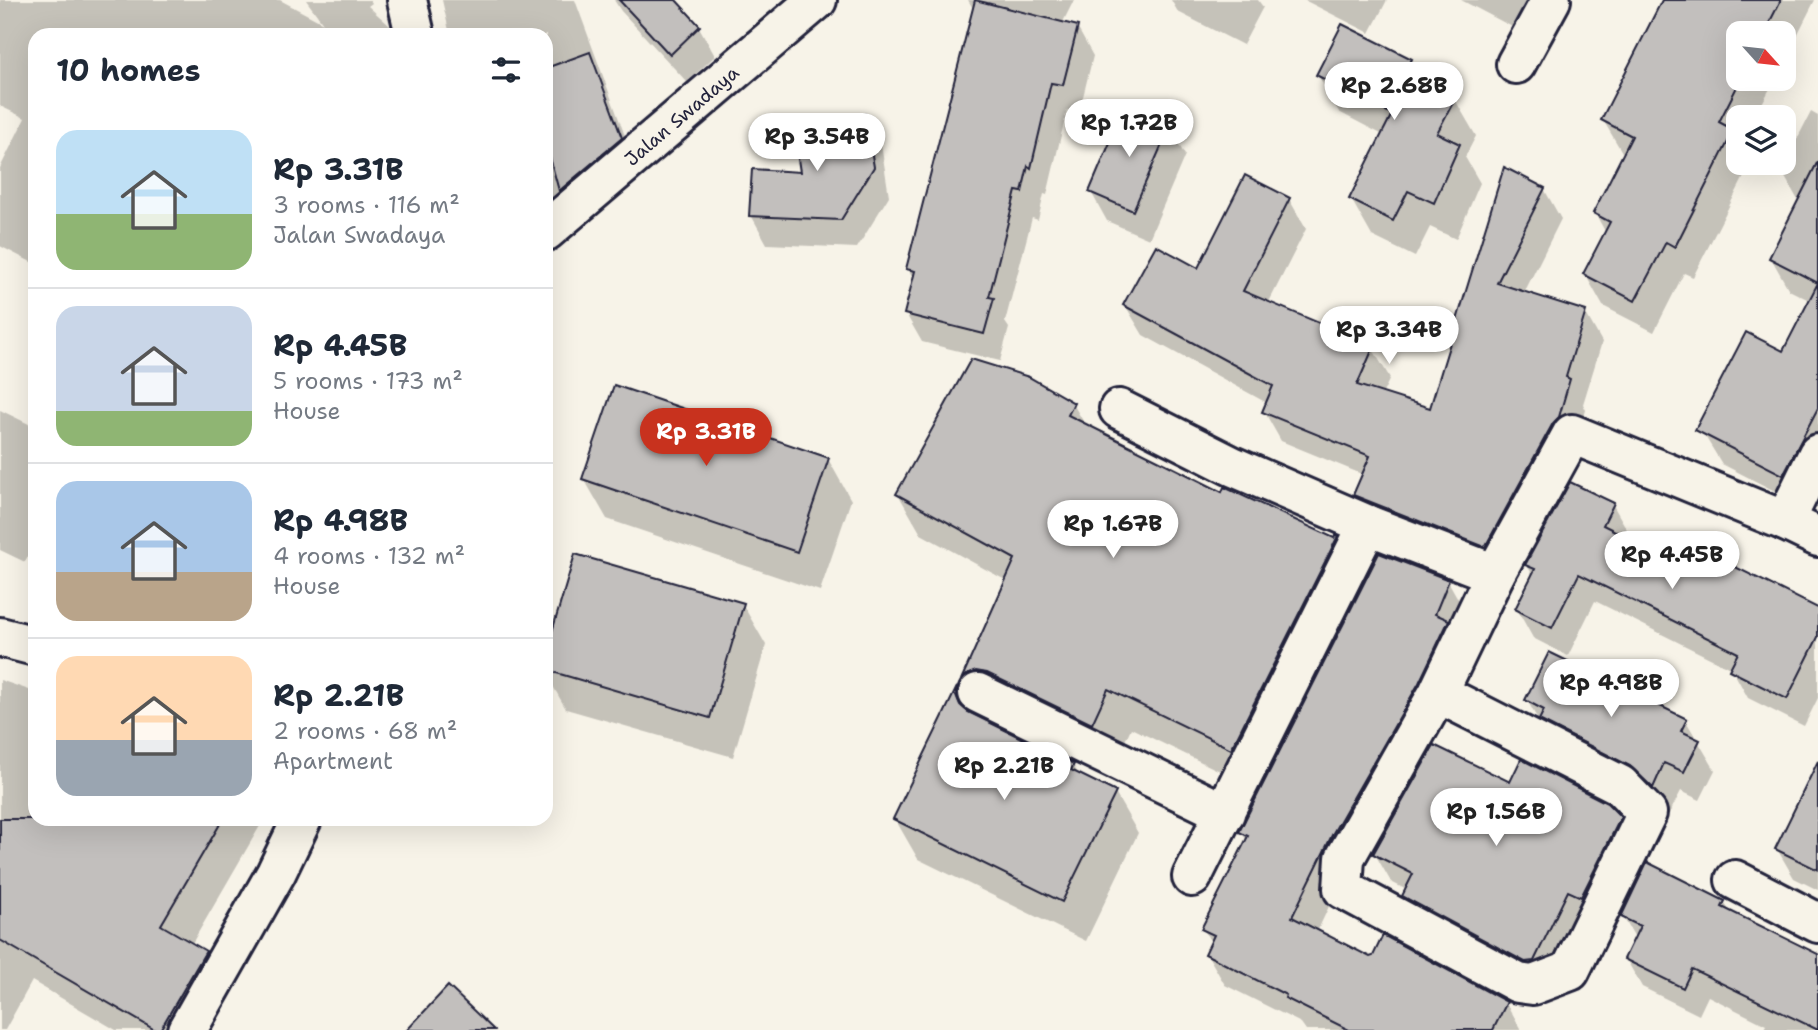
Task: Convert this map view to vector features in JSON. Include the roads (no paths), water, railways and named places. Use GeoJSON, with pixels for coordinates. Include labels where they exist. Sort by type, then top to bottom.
{"type":"FeatureCollection","features":[{"type":"Feature","properties":{"kind":"street"},"geometry":{"type":"LineString","coordinates":[[407,0],[413,28]]}},
{"type":"Feature","properties":{"kind":"street","name":"Jalan Swadaya"},"geometry":{"type":"LineString","coordinates":[[553,226],[817,0]]}},
{"type":"Feature","properties":{"kind":"street"},"geometry":{"type":"LineString","coordinates":[[1516,64],[1551,0]]}},
{"type":"Feature","properties":{"kind":"street"},"geometry":{"type":"LineString","coordinates":[[1119,409],[1233,466],[1368,525],[1495,574]]}},
{"type":"Feature","properties":{"kind":"street"},"geometry":{"type":"LineString","coordinates":[[1438,693],[1620,785],[1647,813],[1570,971],[1533,985],[1518,983],[1343,889],[1345,858],[1438,693],[1495,574],[1572,433],[1802,529],[1818,454]]}},
{"type":"Feature","properties":{"kind":"street"},"geometry":{"type":"LineString","coordinates":[[1192,877],[1368,525]]}},
{"type":"Feature","properties":{"kind":"street"},"geometry":{"type":"LineString","coordinates":[[0,637],[28,644]]}},
{"type":"Feature","properties":{"kind":"street"},"geometry":{"type":"LineString","coordinates":[[978,693],[1225,813]]}},
{"type":"Feature","properties":{"kind":"street"},"geometry":{"type":"LineString","coordinates":[[187,1030],[265,894],[299,826]]}},
{"type":"Feature","properties":{"kind":"street"},"geometry":{"type":"LineString","coordinates":[[1735,880],[1818,923]]}}]}
